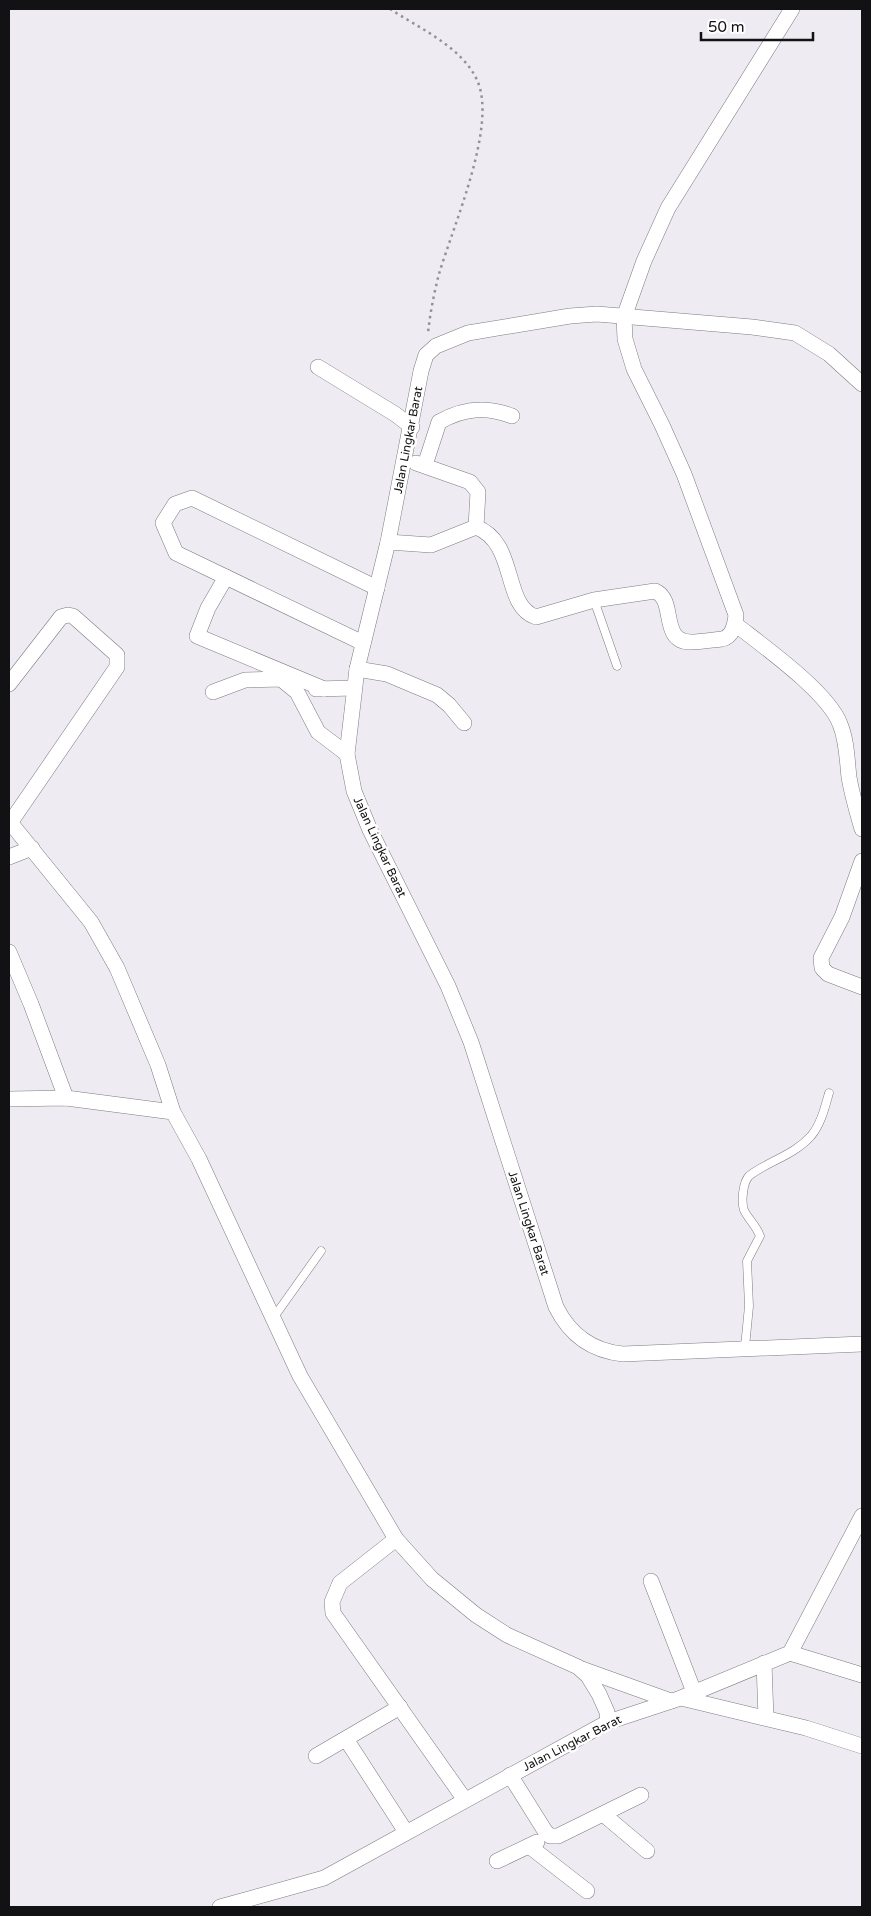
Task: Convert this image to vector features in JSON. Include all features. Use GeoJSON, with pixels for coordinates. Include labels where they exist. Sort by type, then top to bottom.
{"type":"FeatureCollection","features":[{"type":"Feature","properties":{"kind":"street"},"geometry":{"type":"LineString","coordinates":[[388,542],[431,545],[476,527],[488,532],[497,540],[525,612],[536,617],[594,600],[648,591],[660,593],[664,598],[674,635],[690,643],[725,638],[732,632],[736,614],[684,474],[634,369],[625,339],[624,317],[644,261],[668,208],[792,9]]}},
{"type":"Feature","properties":{"kind":"street"},"geometry":{"type":"LineString","coordinates":[[426,355],[436,346],[450,338],[494,328],[570,316],[598,314],[752,327],[795,333],[829,354],[862,384]]}},
{"type":"Feature","properties":{"kind":"street","name":"Jalan Lingkar Barat"},"geometry":{"type":"LineString","coordinates":[[426,355],[421,371],[412,427],[388,542],[357,669],[347,754],[354,791],[370,830],[448,986],[470,1042],[556,1307],[569,1328],[593,1348],[607,1353],[623,1354],[745,1347],[862,1344]]}},
{"type":"Feature","properties":{"kind":"street"},"geometry":{"type":"LineString","coordinates":[[318,367],[412,427]]}},
{"type":"Feature","properties":{"kind":"street"},"geometry":{"type":"LineString","coordinates":[[426,465],[439,422],[451,415],[468,410],[487,409],[512,416]]}},
{"type":"Feature","properties":{"kind":"street"},"geometry":{"type":"LineString","coordinates":[[405,460],[426,465],[470,482],[478,492],[476,527]]}},
{"type":"Feature","properties":{"kind":"street"},"geometry":{"type":"LineString","coordinates":[[363,643],[176,553],[163,523],[175,504],[192,498],[377,588]]}},
{"type":"Feature","properties":{"kind":"street"},"geometry":{"type":"LineString","coordinates":[[226,578],[208,608],[197,636],[324,689]]}},
{"type":"Feature","properties":{"kind":"street"},"geometry":{"type":"LineString","coordinates":[[9,684],[61,617],[68,615],[73,616],[117,655],[117,667],[10,822],[91,922],[117,968],[158,1065],[173,1112],[199,1159],[300,1376],[396,1539],[432,1579],[476,1615],[516,1639],[578,1668],[682,1697],[806,1728],[862,1746]]}},
{"type":"Feature","properties":{"kind":"street"},"geometry":{"type":"LineString","coordinates":[[735,624],[802,678],[826,704],[840,723],[847,752],[850,779],[862,829]]}},
{"type":"Feature","properties":{"kind":"street"},"geometry":{"type":"LineString","coordinates":[[357,669],[388,674],[437,695],[449,705],[464,723]]}},
{"type":"Feature","properties":{"kind":"street"},"geometry":{"type":"LineString","coordinates":[[213,692],[245,680],[270,678],[287,682],[297,692],[318,732],[347,754]]}},
{"type":"Feature","properties":{"kind":"street"},"geometry":{"type":"LineString","coordinates":[[297,692],[354,688]]}},
{"type":"Feature","properties":{"kind":"street"},"geometry":{"type":"LineString","coordinates":[[9,857],[32,848]]}},
{"type":"Feature","properties":{"kind":"street"},"geometry":{"type":"LineString","coordinates":[[862,861],[842,917],[821,958],[822,968],[828,974],[862,987]]}},
{"type":"Feature","properties":{"kind":"street"},"geometry":{"type":"LineString","coordinates":[[9,952],[31,1004],[66,1098]]}},
{"type":"Feature","properties":{"kind":"street"},"geometry":{"type":"LineString","coordinates":[[9,1099],[66,1098],[173,1112]]}},
{"type":"Feature","properties":{"kind":"street"},"geometry":{"type":"LineString","coordinates":[[862,1516],[790,1653],[862,1675]]}},
{"type":"Feature","properties":{"kind":"street"},"geometry":{"type":"LineString","coordinates":[[396,1539],[340,1583],[332,1602],[333,1613],[465,1800]]}},
{"type":"Feature","properties":{"kind":"street"},"geometry":{"type":"LineString","coordinates":[[651,1582],[682,1697]]}},
{"type":"Feature","properties":{"kind":"street","name":"Jalan Lingkar Barat"},"geometry":{"type":"LineString","coordinates":[[220,1907],[324,1878],[608,1722],[682,1697],[790,1653]]}},
{"type":"Feature","properties":{"kind":"street"},"geometry":{"type":"LineString","coordinates":[[764,1663],[766,1718]]}},
{"type":"Feature","properties":{"kind":"street"},"geometry":{"type":"LineString","coordinates":[[578,1668],[588,1676],[599,1694],[607,1712],[608,1722]]}},
{"type":"Feature","properties":{"kind":"street"},"geometry":{"type":"LineString","coordinates":[[316,1756],[400,1707]]}},
{"type":"Feature","properties":{"kind":"street"},"geometry":{"type":"LineString","coordinates":[[346,1740],[406,1832]]}},
{"type":"Feature","properties":{"kind":"street"},"geometry":{"type":"LineString","coordinates":[[510,1775],[544,1831],[550,1836]]}},
{"type":"Feature","properties":{"kind":"street"},"geometry":{"type":"LineString","coordinates":[[497,1860],[550,1836],[558,1836],[641,1796]]}},
{"type":"Feature","properties":{"kind":"street"},"geometry":{"type":"LineString","coordinates":[[603,1814],[646,1851]]}},
{"type":"Feature","properties":{"kind":"street"},"geometry":{"type":"LineString","coordinates":[[529,1846],[587,1891]]}},
{"type":"Feature","properties":{"kind":"lane"},"geometry":{"type":"LineString","coordinates":[[594,600],[617,666]]}},
{"type":"Feature","properties":{"kind":"lane"},"geometry":{"type":"LineString","coordinates":[[745,1347],[749,1306],[747,1261],[760,1236],[757,1227],[744,1210],[745,1185],[748,1177],[780,1160],[812,1135],[824,1111],[829,1093]]}},
{"type":"Feature","properties":{"kind":"lane"},"geometry":{"type":"LineString","coordinates":[[274,1317],[321,1252]]}},
{"type":"Feature","properties":{"kind":"path"},"geometry":{"type":"LineString","coordinates":[[390,9],[441,42],[461,58],[477,80],[484,107],[483,132],[438,276],[426,355]]}}]}
